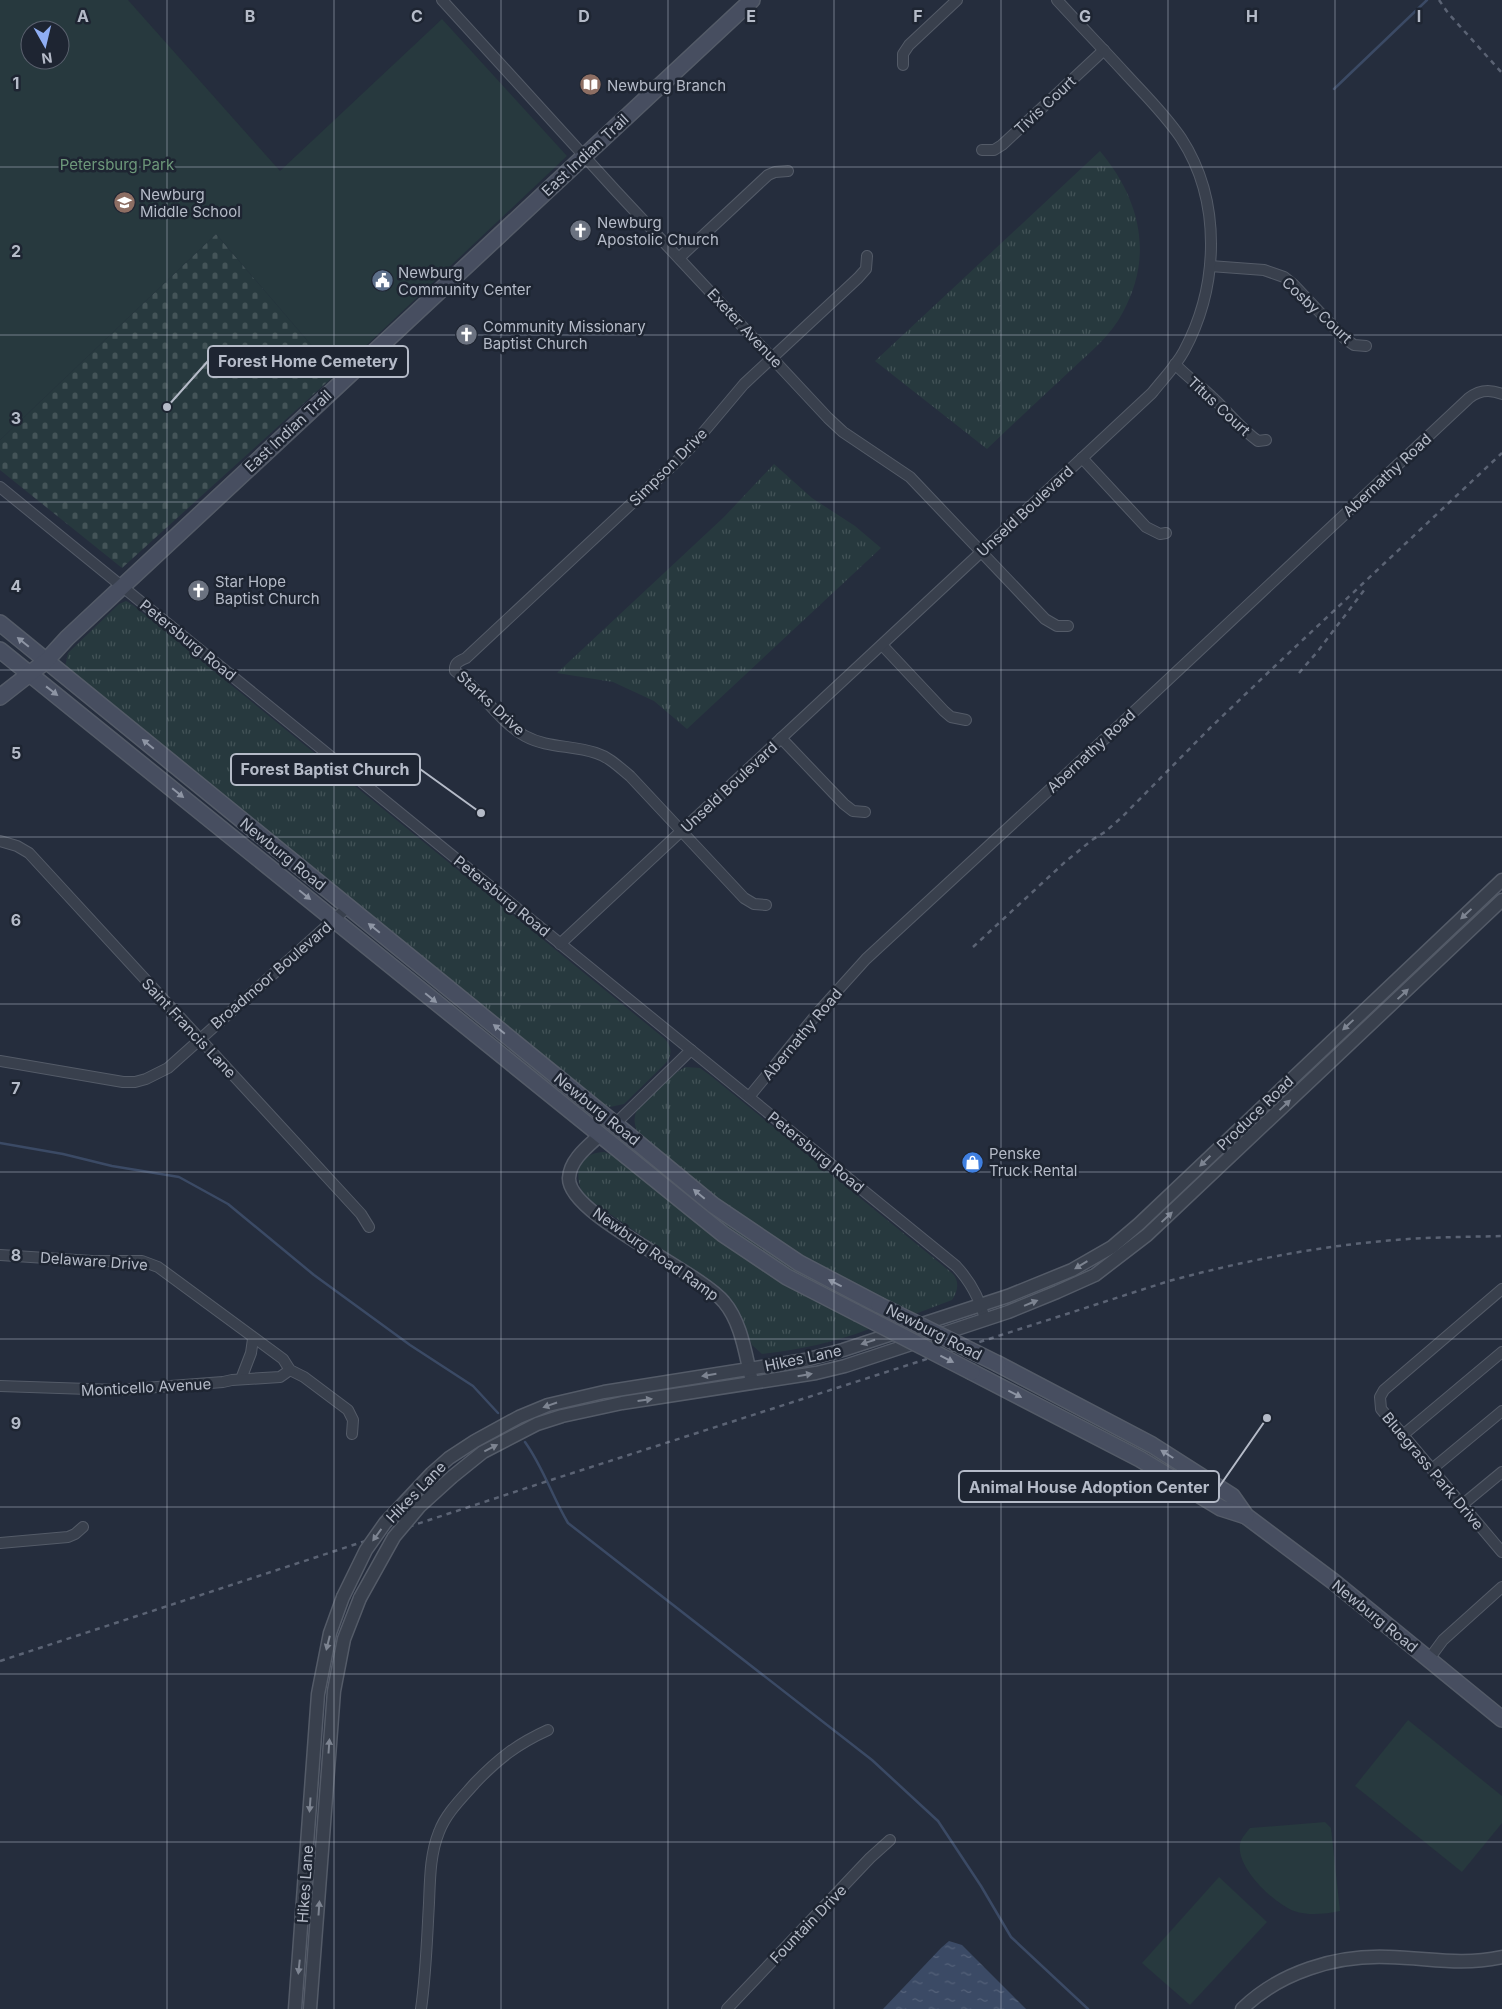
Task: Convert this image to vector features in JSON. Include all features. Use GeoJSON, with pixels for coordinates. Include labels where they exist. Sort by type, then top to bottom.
{"type":"FeatureCollection","features":[{"type":"Feature","properties":{"kind":"main road","name":"East Indian Trail"},"geometry":{"type":"LineString","coordinates":[[0,697],[31,675],[122,586],[752,0]]}},
{"type":"Feature","properties":{"kind":"main road","name":"Newburg Road"},"geometry":{"type":"LineString","coordinates":[[0,624],[713,1205],[799,1263],[1103,1418],[1168,1454],[1232,1496],[1246,1516],[1334,1582],[1502,1719]]}},
{"type":"Feature","properties":{"kind":"main road","name":"Newburg Road"},"geometry":{"type":"LineString","coordinates":[[0,650],[335,919],[599,1136],[723,1234],[787,1277],[1140,1459],[1221,1508],[1246,1516]]}},
{"type":"Feature","properties":{"kind":"street","name":"Exeter Avenue"},"geometry":{"type":"LineString","coordinates":[[442,0],[584,156],[843,432],[910,477],[1045,619],[1057,626],[1068,626]]}},
{"type":"Feature","properties":{"kind":"street"},"geometry":{"type":"LineString","coordinates":[[903,65],[903,54],[909,45],[957,0]]}},
{"type":"Feature","properties":{"kind":"street","name":"Unseld Boulevard"},"geometry":{"type":"LineString","coordinates":[[560,944],[1152,393],[1175,364],[1197,324],[1206,295],[1211,247],[1208,207],[1198,173],[1188,149],[1164,114],[1057,0]]}},
{"type":"Feature","properties":{"kind":"street","name":"Tivis Court"},"geometry":{"type":"LineString","coordinates":[[982,150],[994,150],[1002,145],[1104,50]]}},
{"type":"Feature","properties":{"kind":"street"},"geometry":{"type":"LineString","coordinates":[[679,258],[768,175],[775,172],[788,171]]}},
{"type":"Feature","properties":{"kind":"street","name":"Simpson Drive"},"geometry":{"type":"LineString","coordinates":[[454,667],[456,663],[466,658],[674,464],[691,447],[744,384],[858,278],[866,269],[867,256]]}},
{"type":"Feature","properties":{"kind":"street","name":"Cosby Court"},"geometry":{"type":"LineString","coordinates":[[1210,266],[1264,270],[1284,278],[1294,285],[1344,338],[1354,345],[1366,346]]}},
{"type":"Feature","properties":{"kind":"street","name":"Titus Court"},"geometry":{"type":"LineString","coordinates":[[1175,364],[1189,379],[1214,399],[1245,432],[1258,441],[1266,440]]}},
{"type":"Feature","properties":{"kind":"street","name":"Abernathy Road"},"geometry":{"type":"LineString","coordinates":[[749,1097],[820,1010],[866,959],[1117,728],[1474,394],[1488,390],[1502,394]]}},
{"type":"Feature","properties":{"kind":"street"},"geometry":{"type":"LineString","coordinates":[[1082,458],[1146,526],[1160,534],[1166,533]]}},
{"type":"Feature","properties":{"kind":"street","name":"Petersburg Road"},"geometry":{"type":"LineString","coordinates":[[0,487],[956,1266],[964,1275],[981,1305],[985,1319]]}},
{"type":"Feature","properties":{"kind":"street"},"geometry":{"type":"LineString","coordinates":[[882,645],[944,711],[951,716],[966,720]]}},
{"type":"Feature","properties":{"kind":"street","name":"Starks Drive"},"geometry":{"type":"LineString","coordinates":[[454,667],[455,671],[465,678],[504,720],[524,736],[545,744],[590,751],[616,763],[744,898],[754,904],[766,906]]}},
{"type":"Feature","properties":{"kind":"street"},"geometry":{"type":"LineString","coordinates":[[781,738],[844,804],[853,811],[865,812]]}},
{"type":"Feature","properties":{"kind":"street","name":"Saint Francis Lane"},"geometry":{"type":"LineString","coordinates":[[0,841],[17,846],[29,854],[361,1214],[369,1227]]}},
{"type":"Feature","properties":{"kind":"street","name":"Produce Road"},"geometry":{"type":"LineString","coordinates":[[981,1305],[1058,1277],[1112,1247],[1502,880]]}},
{"type":"Feature","properties":{"kind":"street","name":"Produce Road"},"geometry":{"type":"LineString","coordinates":[[985,1319],[1034,1302],[1095,1275],[1147,1236],[1502,900]]}},
{"type":"Feature","properties":{"kind":"street","name":"Broadmoor Boulevard"},"geometry":{"type":"LineString","coordinates":[[0,1061],[115,1081],[135,1082],[146,1079],[168,1068],[348,908]]}},
{"type":"Feature","properties":{"kind":"street"},"geometry":{"type":"LineString","coordinates":[[615,1124],[691,1050]]}},
{"type":"Feature","properties":{"kind":"street","name":"Newburg Road Ramp"},"geometry":{"type":"LineString","coordinates":[[599,1136],[582,1152],[571,1168],[569,1180],[572,1189],[596,1216],[717,1294],[735,1319],[752,1384]]}},
{"type":"Feature","properties":{"kind":"street","name":"Delaware Drive"},"geometry":{"type":"LineString","coordinates":[[0,1255],[92,1261],[147,1262],[167,1272],[253,1339],[282,1359],[290,1370],[304,1377],[348,1410],[353,1420],[352,1434]]}},
{"type":"Feature","properties":{"kind":"street","name":"Bluegrass Park Drive"},"geometry":{"type":"LineString","coordinates":[[1502,1289],[1382,1392],[1380,1402],[1381,1409],[1502,1552]]}},
{"type":"Feature","properties":{"kind":"street","name":"Hikes Lane"},"geometry":{"type":"LineString","coordinates":[[295,2009],[318,1694],[330,1633],[343,1597],[366,1550],[386,1523],[432,1473],[475,1441],[518,1417],[548,1405],[604,1392],[805,1360],[843,1350],[981,1305]]}},
{"type":"Feature","properties":{"kind":"street","name":"Hikes Lane"},"geometry":{"type":"LineString","coordinates":[[310,2009],[334,1691],[344,1639],[360,1598],[394,1537],[420,1506],[483,1452],[537,1424],[562,1416],[622,1403],[752,1384],[845,1366],[985,1319]]}},
{"type":"Feature","properties":{"kind":"street"},"geometry":{"type":"LineString","coordinates":[[241,1379],[251,1353],[253,1339]]}},
{"type":"Feature","properties":{"kind":"street"},"geometry":{"type":"LineString","coordinates":[[1403,1435],[1502,1352]]}},
{"type":"Feature","properties":{"kind":"street","name":"Monticello Avenue"},"geometry":{"type":"LineString","coordinates":[[0,1386],[118,1390],[280,1377],[290,1370]]}},
{"type":"Feature","properties":{"kind":"street"},"geometry":{"type":"LineString","coordinates":[[1432,1469],[1502,1411]]}},
{"type":"Feature","properties":{"kind":"street"},"geometry":{"type":"LineString","coordinates":[[1462,1505],[1502,1472]]}},
{"type":"Feature","properties":{"kind":"street"},"geometry":{"type":"LineString","coordinates":[[0,1543],[68,1536],[75,1534],[83,1527]]}},
{"type":"Feature","properties":{"kind":"street"},"geometry":{"type":"LineString","coordinates":[[1429,1659],[1443,1640],[1502,1587]]}},
{"type":"Feature","properties":{"kind":"street"},"geometry":{"type":"LineString","coordinates":[[421,2009],[431,1861],[439,1831],[445,1819],[458,1802],[490,1767],[519,1744],[548,1730]]}},
{"type":"Feature","properties":{"kind":"street","name":"Fountain Drive"},"geometry":{"type":"LineString","coordinates":[[727,2009],[870,1858],[890,1840]]}},
{"type":"Feature","properties":{"kind":"street"},"geometry":{"type":"LineString","coordinates":[[1242,2009],[1252,1999],[1279,1981],[1308,1968],[1340,1960],[1388,1957],[1455,1962],[1502,1956]]}},
{"type":"Feature","properties":{"kind":"green space","name":"Petersburg Park"},"geometry":{"type":"Polygon","coordinates":[[[0,0],[128,0],[280,171],[442,19],[567,156],[336,374],[216,234],[0,440],[0,0]]]}},
{"type":"Feature","properties":{"kind":"green space"},"geometry":{"type":"Polygon","coordinates":[[[1100,151],[1114,169],[1125,188],[1138,228],[1140,249],[1133,291],[1118,321],[1106,336],[987,449],[875,361],[1100,151]]]}},
{"type":"Feature","properties":{"kind":"green space"},"geometry":{"type":"Polygon","coordinates":[[[216,234],[336,374],[122,568],[0,470],[0,440],[216,234]]]}},
{"type":"Feature","properties":{"kind":"green space"},"geometry":{"type":"Polygon","coordinates":[[[774,464],[812,498],[855,526],[881,548],[687,729],[654,701],[613,682],[557,673],[724,517],[774,464]]]}},
{"type":"Feature","properties":{"kind":"green space"},"geometry":{"type":"Polygon","coordinates":[[[126,601],[665,1039],[670,1049],[670,1056],[667,1062],[624,1104],[610,1107],[596,1101],[65,667],[68,653],[119,604],[126,601]]]}},
{"type":"Feature","properties":{"kind":"green space"},"geometry":{"type":"Polygon","coordinates":[[[686,1067],[700,1068],[711,1076],[952,1273],[955,1276],[957,1286],[952,1300],[915,1314],[886,1299],[884,1300],[782,1245],[720,1201],[639,1135],[635,1115],[639,1107],[666,1080],[686,1067]]]}},
{"type":"Feature","properties":{"kind":"green space"},"geometry":{"type":"Polygon","coordinates":[[[630,1142],[869,1308],[870,1312],[817,1287],[743,1241],[625,1149],[630,1142]]]}},
{"type":"Feature","properties":{"kind":"green space"},"geometry":{"type":"Polygon","coordinates":[[[604,1152],[619,1157],[695,1219],[799,1292],[869,1329],[817,1345],[762,1354],[752,1345],[740,1315],[724,1293],[584,1196],[578,1174],[580,1167],[588,1156],[604,1152]]]}},
{"type":"Feature","properties":{"kind":"green space"},"geometry":{"type":"Polygon","coordinates":[[[1408,1720],[1502,1796],[1502,1823],[1462,1872],[1355,1786],[1408,1720]]]}},
{"type":"Feature","properties":{"kind":"green space"},"geometry":{"type":"Polygon","coordinates":[[[1325,1822],[1331,1828],[1340,1911],[1305,1914],[1294,1911],[1277,1901],[1258,1884],[1244,1863],[1240,1853],[1240,1844],[1250,1828],[1325,1822]]]}},
{"type":"Feature","properties":{"kind":"green space"},"geometry":{"type":"Polygon","coordinates":[[[1219,1877],[1267,1922],[1190,2005],[1142,1963],[1219,1877]]]}},
{"type":"Feature","properties":{"kind":"water"},"geometry":{"type":"Polygon","coordinates":[[[949,1941],[962,1945],[1026,2009],[883,2009],[949,1941]]]}},
{"type":"Feature","properties":{"kind":"waterway"},"geometry":{"type":"LineString","coordinates":[[1334,89],[1427,0]]}},
{"type":"Feature","properties":{"kind":"waterway"},"geometry":{"type":"LineString","coordinates":[[0,1143],[63,1154],[112,1166],[179,1177],[228,1204],[314,1275],[410,1345],[473,1386],[498,1413]]}},
{"type":"Feature","properties":{"kind":"waterway"},"geometry":{"type":"LineString","coordinates":[[525,1442],[537,1461],[568,1523],[872,1760],[938,1821],[981,1886],[1011,1937],[1088,2009]]}},
{"type":"Feature","properties":{"kind":"railway"},"geometry":{"type":"LineString","coordinates":[[1439,0],[1448,13],[1502,73]]}},
{"type":"Feature","properties":{"kind":"railway"},"geometry":{"type":"LineString","coordinates":[[973,947],[1065,862],[1122,817],[1210,728],[1502,453]]}},
{"type":"Feature","properties":{"kind":"railway"},"geometry":{"type":"LineString","coordinates":[[1299,673],[1365,589]]}},
{"type":"Feature","properties":{"kind":"railway"},"geometry":{"type":"LineString","coordinates":[[0,1661],[554,1479],[1169,1281],[1253,1261],[1338,1246],[1408,1239],[1502,1236]]}},
{"type":"Feature","properties":{"kind":"place","name":"Newburg Branch"},"geometry":{"type":"Point","coordinates":[591,85]}},
{"type":"Feature","properties":{"kind":"place","name":"Newburg Middle School"},"geometry":{"type":"Point","coordinates":[124,203]}},
{"type":"Feature","properties":{"kind":"place","name":"Newburg Apostolic Church"},"geometry":{"type":"Point","coordinates":[581,231]}},
{"type":"Feature","properties":{"kind":"place","name":"Newburg Community Center"},"geometry":{"type":"Point","coordinates":[382,281]}},
{"type":"Feature","properties":{"kind":"place","name":"Community Missionary Baptist Church"},"geometry":{"type":"Point","coordinates":[467,335]}},
{"type":"Feature","properties":{"kind":"place","name":"Forest Home Cemetery"},"geometry":{"type":"Point","coordinates":[167,407]}},
{"type":"Feature","properties":{"kind":"place","name":"Star Hope Baptist Church"},"geometry":{"type":"Point","coordinates":[199,590]}},
{"type":"Feature","properties":{"kind":"place","name":"Forest Baptist Church"},"geometry":{"type":"Point","coordinates":[481,813]}},
{"type":"Feature","properties":{"kind":"place","name":"Penske Truck Rental"},"geometry":{"type":"Point","coordinates":[973,1162]}},
{"type":"Feature","properties":{"kind":"place","name":"Animal House Adoption Center"},"geometry":{"type":"Point","coordinates":[1267,1418]}}]}
